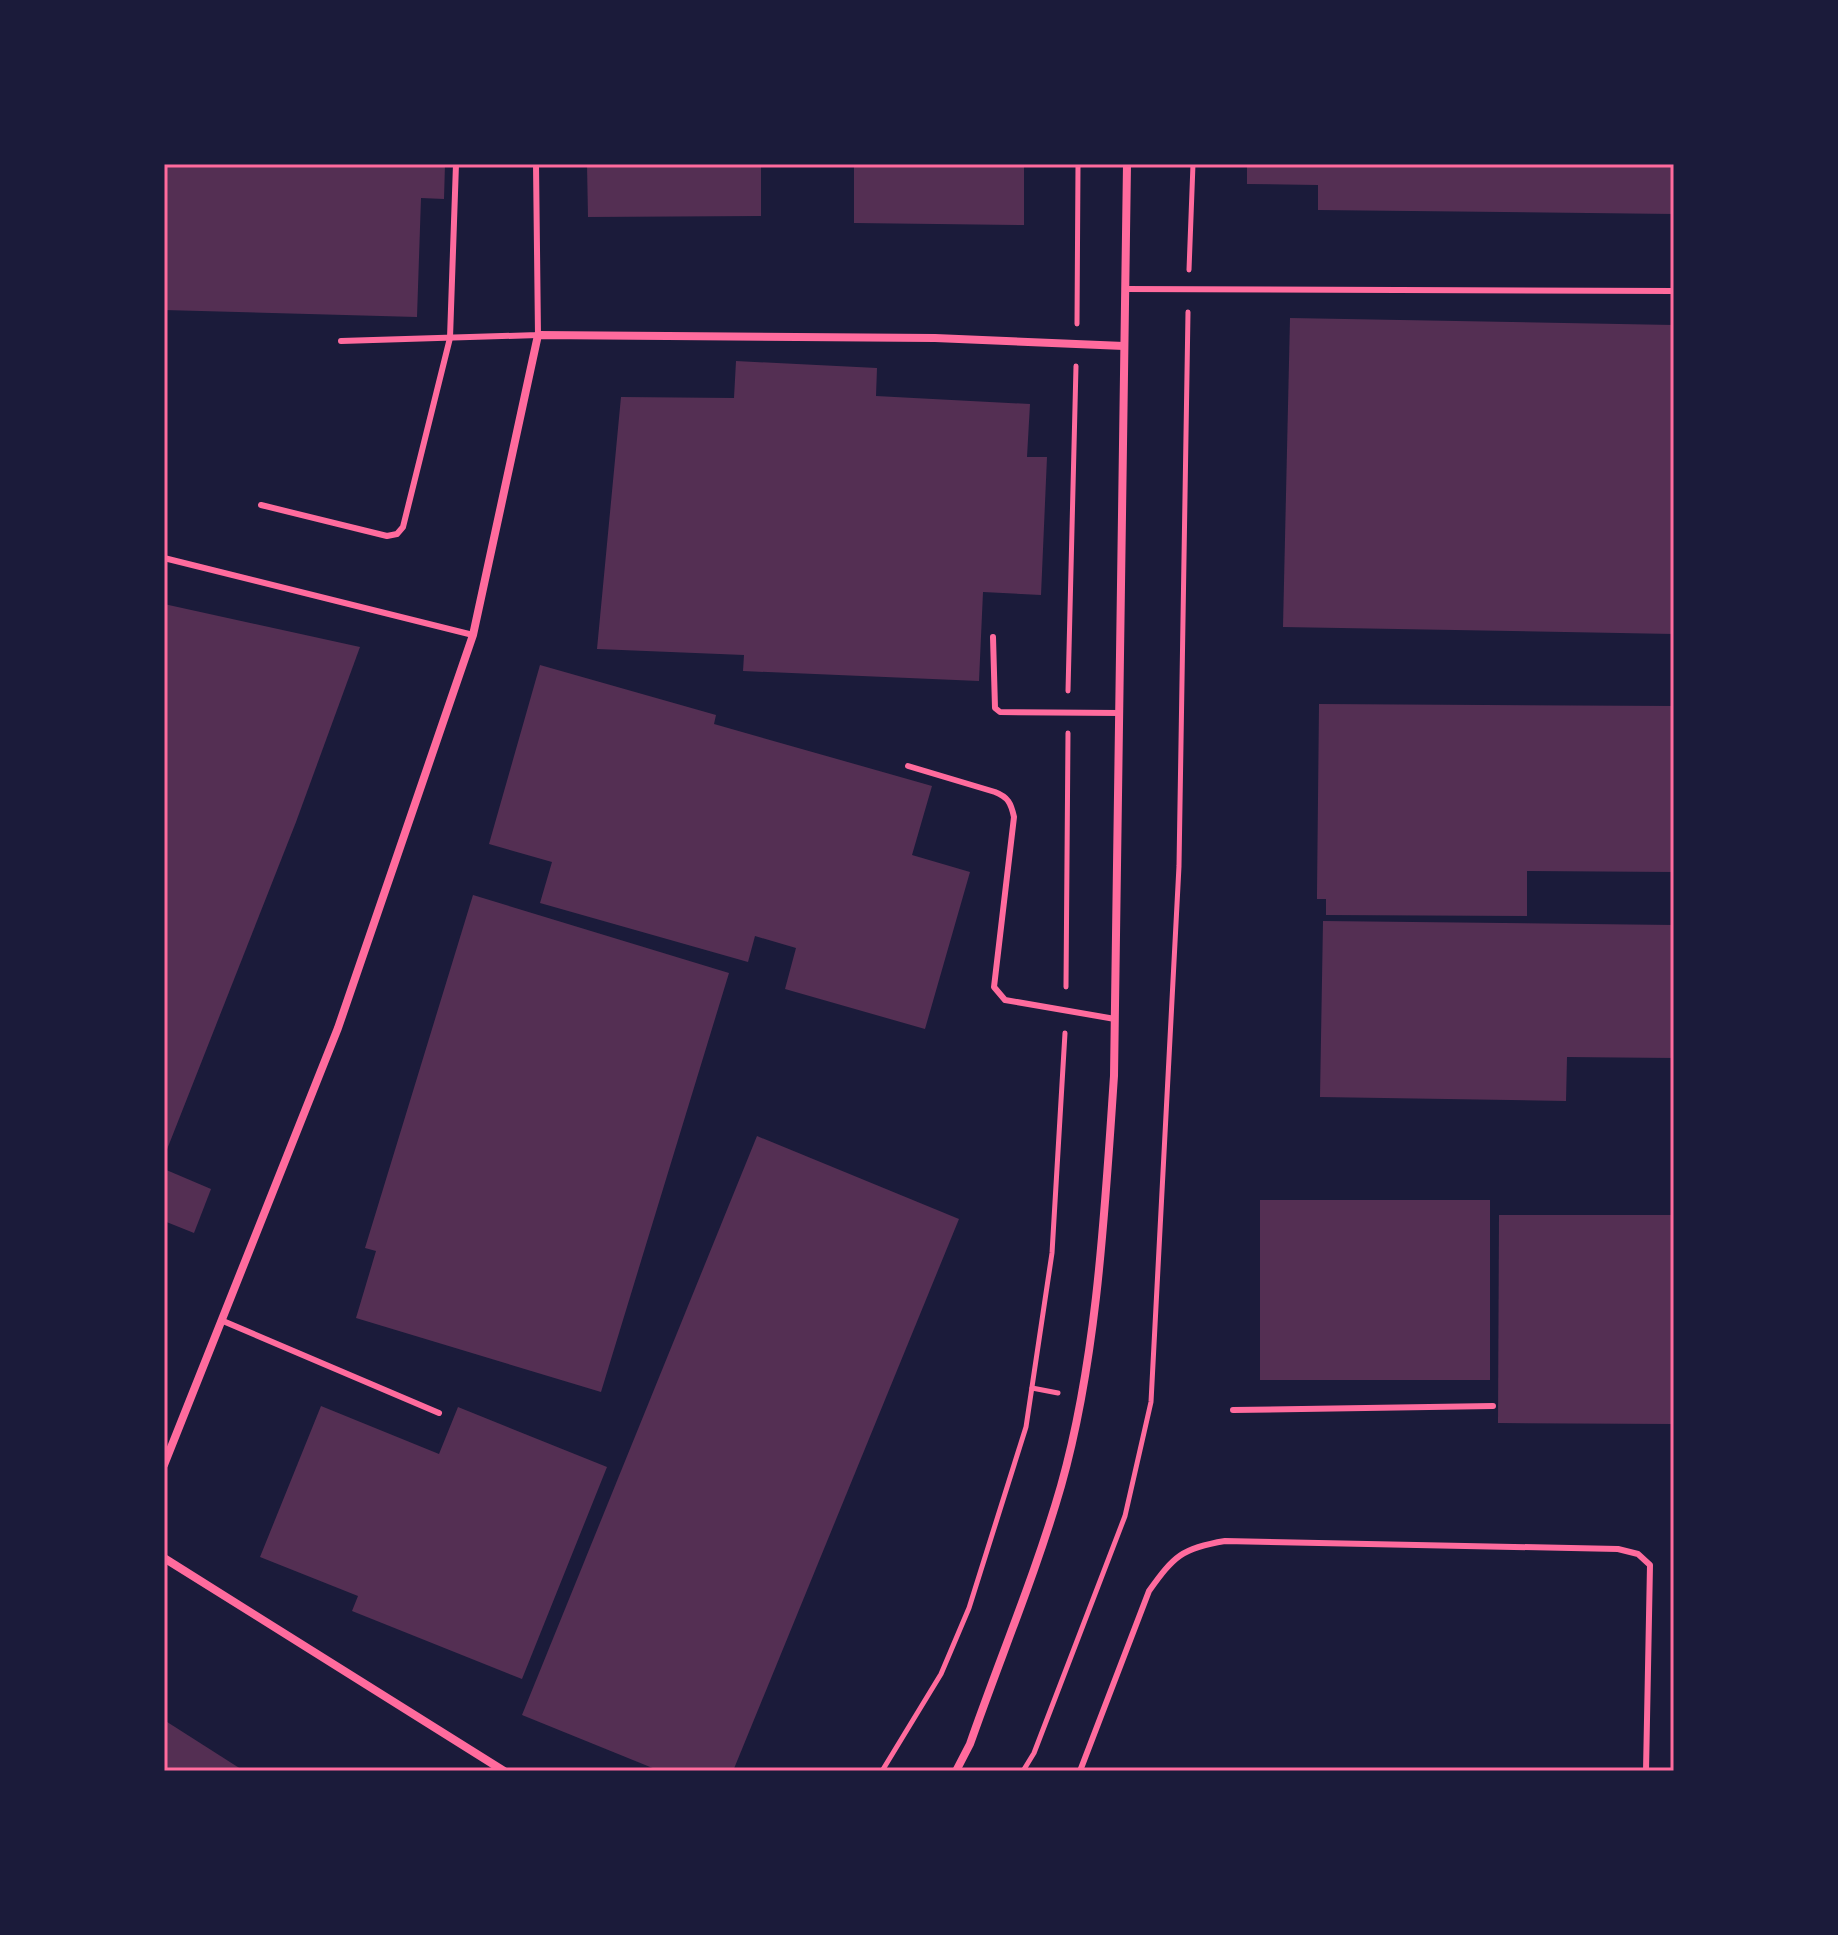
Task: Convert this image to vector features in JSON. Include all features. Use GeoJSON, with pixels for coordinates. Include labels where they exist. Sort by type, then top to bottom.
{"type":"FeatureCollection","features":[{"type":"Feature","properties":{"kind":"street"},"geometry":{"type":"LineString","coordinates":[[956,1771],[970,1744],[1061,1486],[1081,1397],[1105,1211],[1115,1019],[1127,164]]}},
{"type":"Feature","properties":{"kind":"street"},"geometry":{"type":"LineString","coordinates":[[164,1465],[338,1028],[473,635],[538,335],[935,338],[1124,346]]}},
{"type":"Feature","properties":{"kind":"street"},"geometry":{"type":"LineString","coordinates":[[164,1558],[504,1771]]}},
{"type":"Feature","properties":{"kind":"lane"},"geometry":{"type":"LineString","coordinates":[[261,505],[387,536],[397,534],[407,518],[450,338],[456,164]]}},
{"type":"Feature","properties":{"kind":"lane"},"geometry":{"type":"LineString","coordinates":[[341,341],[538,335],[536,164]]}},
{"type":"Feature","properties":{"kind":"lane"},"geometry":{"type":"LineString","coordinates":[[1125,289],[1674,291]]}},
{"type":"Feature","properties":{"kind":"lane"},"geometry":{"type":"LineString","coordinates":[[164,558],[473,635]]}},
{"type":"Feature","properties":{"kind":"lane"},"geometry":{"type":"LineString","coordinates":[[993,637],[995,708],[1000,712],[1120,713]]}},
{"type":"Feature","properties":{"kind":"lane"},"geometry":{"type":"LineString","coordinates":[[908,766],[1006,796],[1011,807],[1014,817],[994,987],[996,994],[1005,1000],[1115,1019]]}},
{"type":"Feature","properties":{"kind":"lane"},"geometry":{"type":"LineString","coordinates":[[223,1321],[439,1413]]}},
{"type":"Feature","properties":{"kind":"lane"},"geometry":{"type":"LineString","coordinates":[[1233,1410],[1493,1406]]}},
{"type":"Feature","properties":{"kind":"lane"},"geometry":{"type":"LineString","coordinates":[[1080,1771],[1149,1591],[1168,1565],[1192,1546],[1225,1541],[1618,1549],[1638,1554],[1650,1565],[1646,1771]]}},
{"type":"Feature","properties":{"kind":"path"},"geometry":{"type":"LineString","coordinates":[[1023,1771],[1034,1753],[1125,1516],[1151,1402],[1179,866],[1188,291],[1193,164]]}},
{"type":"Feature","properties":{"kind":"building"},"geometry":{"type":"Polygon","coordinates":[[[167,164],[445,164],[444,199],[421,198],[417,317],[164,310],[167,164]]]}},
{"type":"Feature","properties":{"kind":"building"},"geometry":{"type":"Polygon","coordinates":[[[587,164],[761,164],[761,216],[588,217],[587,164]]]}},
{"type":"Feature","properties":{"kind":"building"},"geometry":{"type":"Polygon","coordinates":[[[854,164],[1024,164],[1024,225],[854,223],[854,164]]]}},
{"type":"Feature","properties":{"kind":"building"},"geometry":{"type":"Polygon","coordinates":[[[1247,164],[1674,164],[1674,214],[1318,210],[1318,185],[1247,184],[1247,164]]]}},
{"type":"Feature","properties":{"kind":"building"},"geometry":{"type":"Polygon","coordinates":[[[1290,318],[1674,325],[1674,634],[1283,627],[1290,318]]]}},
{"type":"Feature","properties":{"kind":"building"},"geometry":{"type":"Polygon","coordinates":[[[736,361],[877,368],[876,396],[1030,404],[1027,457],[1047,457],[1041,595],[983,592],[979,681],[743,671],[744,655],[597,649],[621,397],[734,398],[736,361]]]}},
{"type":"Feature","properties":{"kind":"building"},"geometry":{"type":"Polygon","coordinates":[[[164,604],[360,647],[296,822],[164,1157],[164,604]]]}},
{"type":"Feature","properties":{"kind":"building"},"geometry":{"type":"Polygon","coordinates":[[[540,665],[716,715],[714,724],[932,786],[912,855],[970,872],[925,1029],[785,989],[796,948],[755,936],[748,962],[540,903],[552,862],[489,844],[540,665]]]}},
{"type":"Feature","properties":{"kind":"building"},"geometry":{"type":"Polygon","coordinates":[[[1319,704],[1674,706],[1674,872],[1527,871],[1527,916],[1326,915],[1326,899],[1317,899],[1319,704]]]}},
{"type":"Feature","properties":{"kind":"building"},"geometry":{"type":"Polygon","coordinates":[[[473,895],[729,973],[601,1392],[356,1318],[376,1251],[365,1248],[473,895]]]}},
{"type":"Feature","properties":{"kind":"building"},"geometry":{"type":"Polygon","coordinates":[[[1323,921],[1674,925],[1674,1058],[1567,1057],[1566,1101],[1320,1097],[1323,921]]]}},
{"type":"Feature","properties":{"kind":"building"},"geometry":{"type":"Polygon","coordinates":[[[757,1136],[959,1219],[733,1771],[660,1771],[522,1715],[757,1136]]]}},
{"type":"Feature","properties":{"kind":"building"},"geometry":{"type":"Polygon","coordinates":[[[164,1169],[211,1189],[194,1233],[164,1221],[164,1169]]]}},
{"type":"Feature","properties":{"kind":"building"},"geometry":{"type":"Polygon","coordinates":[[[1260,1200],[1490,1200],[1490,1380],[1260,1380],[1260,1200]]]}},
{"type":"Feature","properties":{"kind":"building"},"geometry":{"type":"Polygon","coordinates":[[[1499,1215],[1674,1215],[1674,1424],[1498,1423],[1499,1215]]]}},
{"type":"Feature","properties":{"kind":"building"},"geometry":{"type":"Polygon","coordinates":[[[321,1406],[439,1454],[458,1407],[607,1467],[522,1679],[352,1611],[358,1596],[260,1557],[321,1406]]]}},
{"type":"Feature","properties":{"kind":"building"},"geometry":{"type":"Polygon","coordinates":[[[164,1720],[244,1771],[164,1771],[164,1720]]]}}]}
